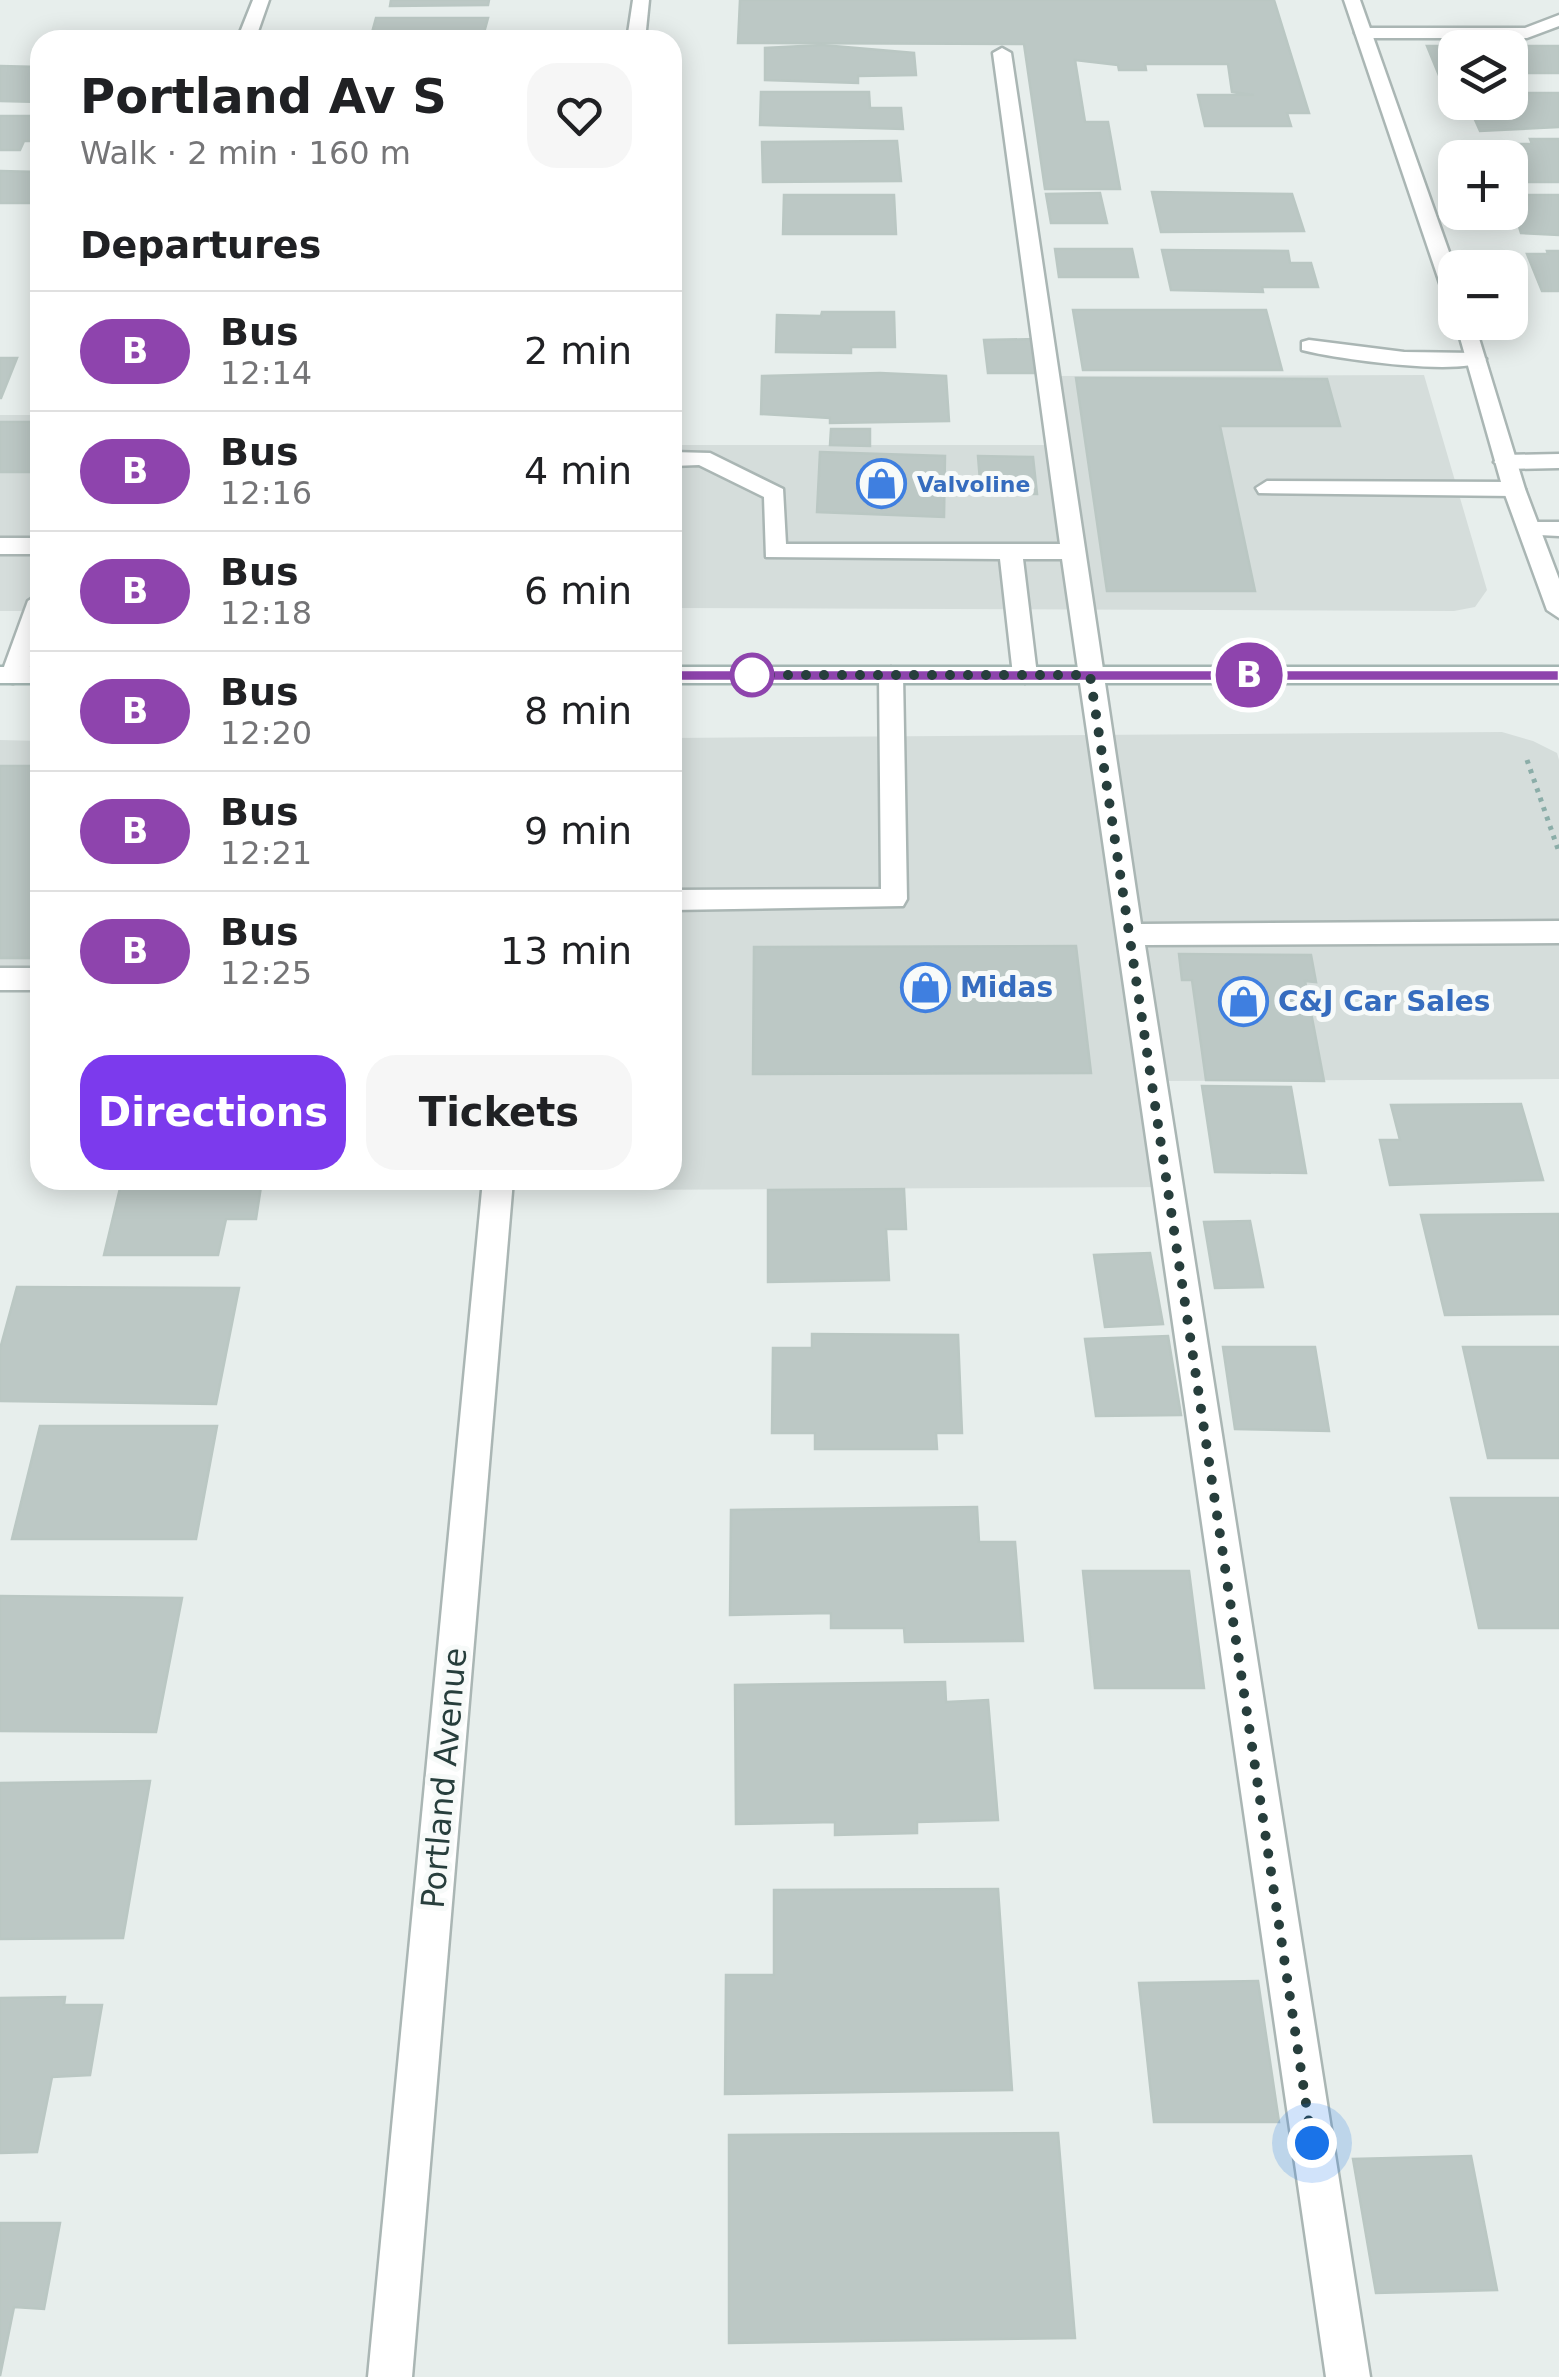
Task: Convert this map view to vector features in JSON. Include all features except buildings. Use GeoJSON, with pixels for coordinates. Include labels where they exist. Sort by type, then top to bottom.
{"type":"FeatureCollection","features":[{"type":"Feature","properties":{"kind":"street"},"geometry":{"type":"LineString","coordinates":[[250,30],[261,0]]}},
{"type":"Feature","properties":{"kind":"street"},"geometry":{"type":"LineString","coordinates":[[637,30],[640,0]]}},
{"type":"Feature","properties":{"kind":"street"},"geometry":{"type":"LineString","coordinates":[[1352,0],[1439,250]]}},
{"type":"Feature","properties":{"kind":"street"},"geometry":{"type":"LineString","coordinates":[[1364,33],[1527,34],[1559,20]]}},
{"type":"Feature","properties":{"kind":"street"},"geometry":{"type":"LineString","coordinates":[[1002,53],[1090,675],[1348,2377]]}},
{"type":"Feature","properties":{"kind":"street"},"geometry":{"type":"LineString","coordinates":[[1470,340],[1514,488],[1559,610]]}},
{"type":"Feature","properties":{"kind":"street"},"geometry":{"type":"LineString","coordinates":[[1309,346],[1404,358],[1476,360]]}},
{"type":"Feature","properties":{"kind":"street"},"geometry":{"type":"LineString","coordinates":[[682,459],[702,458],[775,494],[774,552],[1072,551]]}},
{"type":"Feature","properties":{"kind":"street"},"geometry":{"type":"LineString","coordinates":[[1506,462],[1559,461]]}},
{"type":"Feature","properties":{"kind":"street"},"geometry":{"type":"LineString","coordinates":[[1267,488],[1514,488]]}},
{"type":"Feature","properties":{"kind":"street"},"geometry":{"type":"LineString","coordinates":[[1529,530],[1559,530]]}},
{"type":"Feature","properties":{"kind":"street"},"geometry":{"type":"LineString","coordinates":[[0,546],[30,546]]}},
{"type":"Feature","properties":{"kind":"street"},"geometry":{"type":"LineString","coordinates":[[1010,551],[1025,675]]}},
{"type":"Feature","properties":{"kind":"street"},"geometry":{"type":"LineString","coordinates":[[6,675],[30,623]]}},
{"type":"Feature","properties":{"kind":"street"},"geometry":{"type":"LineString","coordinates":[[682,675],[1559,675]]}},
{"type":"Feature","properties":{"kind":"street"},"geometry":{"type":"LineString","coordinates":[[682,900],[894,899],[891,675]]}},
{"type":"Feature","properties":{"kind":"street"},"geometry":{"type":"LineString","coordinates":[[1130,936],[1559,932]]}},
{"type":"Feature","properties":{"kind":"street"},"geometry":{"type":"LineString","coordinates":[[0,979],[30,979]]}},
{"type":"Feature","properties":{"kind":"street","name":"Portland Avenue"},"geometry":{"type":"LineString","coordinates":[[390,2377],[497,1190]]}},
{"type":"Feature","properties":{"kind":"path"},"geometry":{"type":"LineString","coordinates":[[1526,760],[1559,852]]}},
{"type":"Feature","properties":{"kind":"shaded area"},"geometry":{"type":"Polygon","coordinates":[[[1424,375],[1487,590],[1475,607],[1454,611],[682,608],[682,445],[1057,445],[1052,376],[1424,375]]]}},
{"type":"Feature","properties":{"kind":"shaded area"},"geometry":{"type":"Polygon","coordinates":[[[0,415],[30,415],[30,611],[0,611],[0,415]]]}},
{"type":"Feature","properties":{"kind":"shaded area"},"geometry":{"type":"Polygon","coordinates":[[[1502,732],[1533,741],[1557,753],[1559,760],[1559,1079],[1158,1081],[1174,1187],[682,1190],[682,738],[1502,732]]]}},
{"type":"Feature","properties":{"kind":"shaded area"},"geometry":{"type":"Polygon","coordinates":[[[0,740],[30,741],[30,976],[0,977],[0,740]]]}},
{"type":"Feature","properties":{"kind":"bus line","name":"B"},"geometry":{"type":"LineString","coordinates":[[682,675],[1559,675]]}},
{"type":"Feature","properties":{"kind":"place","name":"Valvoline"},"geometry":{"type":"Point","coordinates":[882,484]}},
{"type":"Feature","properties":{"kind":"place","name":"Midas"},"geometry":{"type":"Point","coordinates":[925,987]}},
{"type":"Feature","properties":{"kind":"place","name":"C&J Car Sales"},"geometry":{"type":"Point","coordinates":[1243,1001]}},
{"type":"Feature","properties":{"kind":"route"},"geometry":{"type":"LineString","coordinates":[[752,675],[1090,675],[1312,2143]]}}]}
